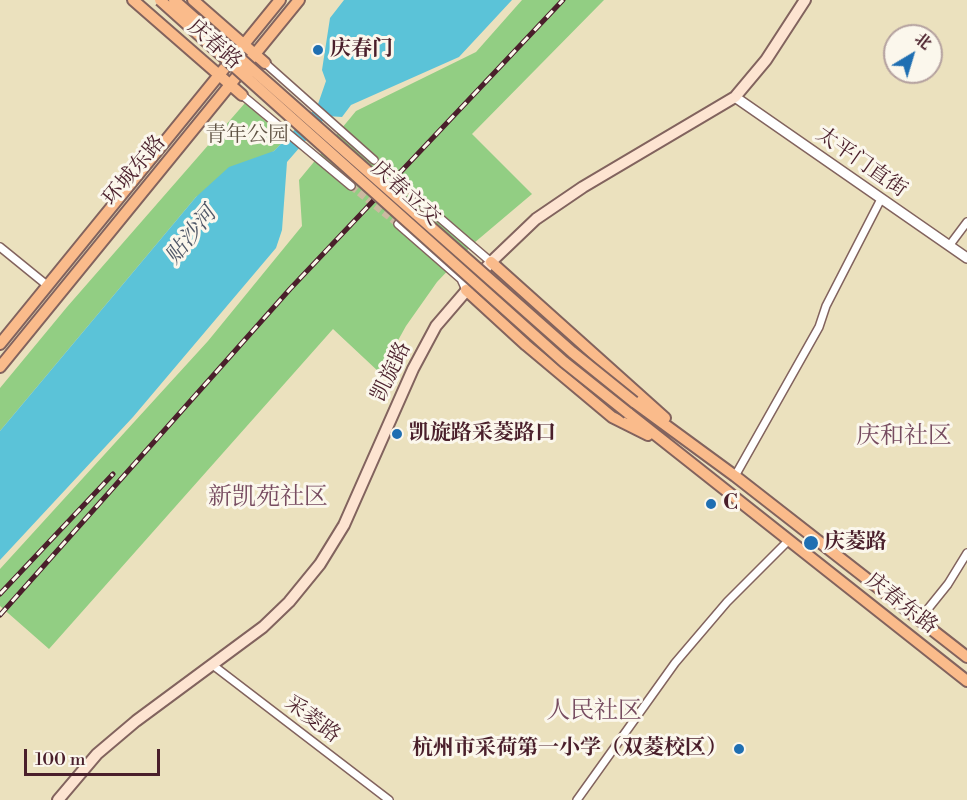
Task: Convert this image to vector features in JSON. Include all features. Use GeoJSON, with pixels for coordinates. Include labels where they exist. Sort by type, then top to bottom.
{"type":"FeatureCollection","features":[{"type":"Feature","properties":{"kind":"main road","name":"庆春路"},"geometry":{"type":"LineString","coordinates":[[134,0],[242,95]]}},
{"type":"Feature","properties":{"kind":"main road","name":"庆春立交"},"geometry":{"type":"LineString","coordinates":[[160,0],[564,362],[628,413]]}},
{"type":"Feature","properties":{"kind":"main road","name":"庆春立交"},"geometry":{"type":"LineString","coordinates":[[174,0],[572,352],[634,402]]}},
{"type":"Feature","properties":{"kind":"main road","name":"庆春路"},"geometry":{"type":"LineString","coordinates":[[193,0],[265,63]]}},
{"type":"Feature","properties":{"kind":"main road","name":"环城东路"},"geometry":{"type":"LineString","coordinates":[[0,344],[280,0]]}},
{"type":"Feature","properties":{"kind":"main road","name":"环城东路"},"geometry":{"type":"LineString","coordinates":[[0,367],[300,0]]}},
{"type":"Feature","properties":{"kind":"main road","name":"凯旋路"},"geometry":{"type":"LineString","coordinates":[[58,800],[105,747],[136,721],[214,666],[263,627],[289,602],[320,564],[344,525],[413,369],[436,326],[491,262],[536,219],[583,187],[735,96],[766,60],[805,0]]}},
{"type":"Feature","properties":{"kind":"main road","name":"庆春东路"},"geometry":{"type":"LineString","coordinates":[[491,262],[639,393],[690,444]]}},
{"type":"Feature","properties":{"kind":"main road","name":"庆春东路"},"geometry":{"type":"LineString","coordinates":[[466,290],[526,345],[612,417],[670,446]]}},
{"type":"Feature","properties":{"kind":"main road","name":"庆春东路"},"geometry":{"type":"LineString","coordinates":[[634,402],[735,476],[967,657]]}},
{"type":"Feature","properties":{"kind":"main road","name":"庆春东路"},"geometry":{"type":"LineString","coordinates":[[628,413],[967,681]]}},
{"type":"Feature","properties":{"kind":"street"},"geometry":{"type":"LineString","coordinates":[[265,63],[374,160]]}},
{"type":"Feature","properties":{"kind":"street"},"geometry":{"type":"LineString","coordinates":[[242,95],[351,186]]}},
{"type":"Feature","properties":{"kind":"street","name":"太平门直街"},"geometry":{"type":"LineString","coordinates":[[735,96],[967,258]]}},
{"type":"Feature","properties":{"kind":"street"},"geometry":{"type":"LineString","coordinates":[[419,200],[491,262]]}},
{"type":"Feature","properties":{"kind":"street"},"geometry":{"type":"LineString","coordinates":[[735,476],[819,327],[826,306],[881,200]]}},
{"type":"Feature","properties":{"kind":"street"},"geometry":{"type":"LineString","coordinates":[[949,246],[967,222]]}},
{"type":"Feature","properties":{"kind":"street"},"geometry":{"type":"LineString","coordinates":[[398,224],[461,279],[466,290]]}},
{"type":"Feature","properties":{"kind":"street"},"geometry":{"type":"LineString","coordinates":[[0,247],[48,286]]}},
{"type":"Feature","properties":{"kind":"street"},"geometry":{"type":"LineString","coordinates":[[577,800],[675,663],[727,602],[788,541]]}},
{"type":"Feature","properties":{"kind":"street"},"geometry":{"type":"LineString","coordinates":[[920,620],[948,584],[967,554]]}},
{"type":"Feature","properties":{"kind":"street","name":"采菱路"},"geometry":{"type":"LineString","coordinates":[[214,666],[389,800]]}},
{"type":"Feature","properties":{"kind":"green space"},"geometry":{"type":"Polygon","coordinates":[[[522,0],[604,0],[472,134],[532,194],[474,243],[437,282],[406,326],[380,373],[333,329],[49,649],[0,606],[0,569],[208,341],[302,226],[299,180],[356,111],[476,52],[522,0]]]}},
{"type":"Feature","properties":{"kind":"green space","name":"青年公园"},"geometry":{"type":"Polygon","coordinates":[[[245,103],[286,139],[274,151],[196,197],[0,431],[0,388],[67,307],[245,103]]]}},
{"type":"Feature","properties":{"kind":"water","name":"贴沙河"},"geometry":{"type":"Polygon","coordinates":[[[344,0],[512,0],[459,57],[351,105],[342,117],[327,116],[287,162],[282,230],[276,248],[133,417],[0,560],[0,431],[196,197],[229,167],[274,151],[317,107],[326,81],[322,70],[330,18],[344,0]]]}},
{"type":"Feature","properties":{"kind":"tunnel"},"geometry":{"type":"LineString","coordinates":[[374,160],[419,200]]}},
{"type":"Feature","properties":{"kind":"tunnel"},"geometry":{"type":"LineString","coordinates":[[351,186],[398,224]]}},
{"type":"Feature","properties":{"kind":"railway"},"geometry":{"type":"LineString","coordinates":[[0,615],[290,289],[563,0]]}},
{"type":"Feature","properties":{"kind":"railway"},"geometry":{"type":"LineString","coordinates":[[0,594],[113,474]]}},
{"type":"Feature","properties":{"kind":"place","name":"庆春门"},"geometry":{"type":"Point","coordinates":[318,50]}},
{"type":"Feature","properties":{"kind":"place","name":"凯旋路采菱路口"},"geometry":{"type":"Point","coordinates":[397,434]}},
{"type":"Feature","properties":{"kind":"place","name":"C"},"geometry":{"type":"Point","coordinates":[711,504]}},
{"type":"Feature","properties":{"kind":"place","name":"庆菱路"},"geometry":{"type":"Point","coordinates":[811,543]}},
{"type":"Feature","properties":{"kind":"place","name":"杭州市采荷第一小学（双菱校区）"},"geometry":{"type":"Point","coordinates":[739,749]}},
{"type":"Feature","properties":{"kind":"district","name":"庆和社区"},"geometry":{"type":"Point","coordinates":[904,437]}},
{"type":"Feature","properties":{"kind":"district","name":"新凯苑社区"},"geometry":{"type":"Point","coordinates":[268,498]}},
{"type":"Feature","properties":{"kind":"district","name":"人民社区"},"geometry":{"type":"Point","coordinates":[594,712]}}]}
